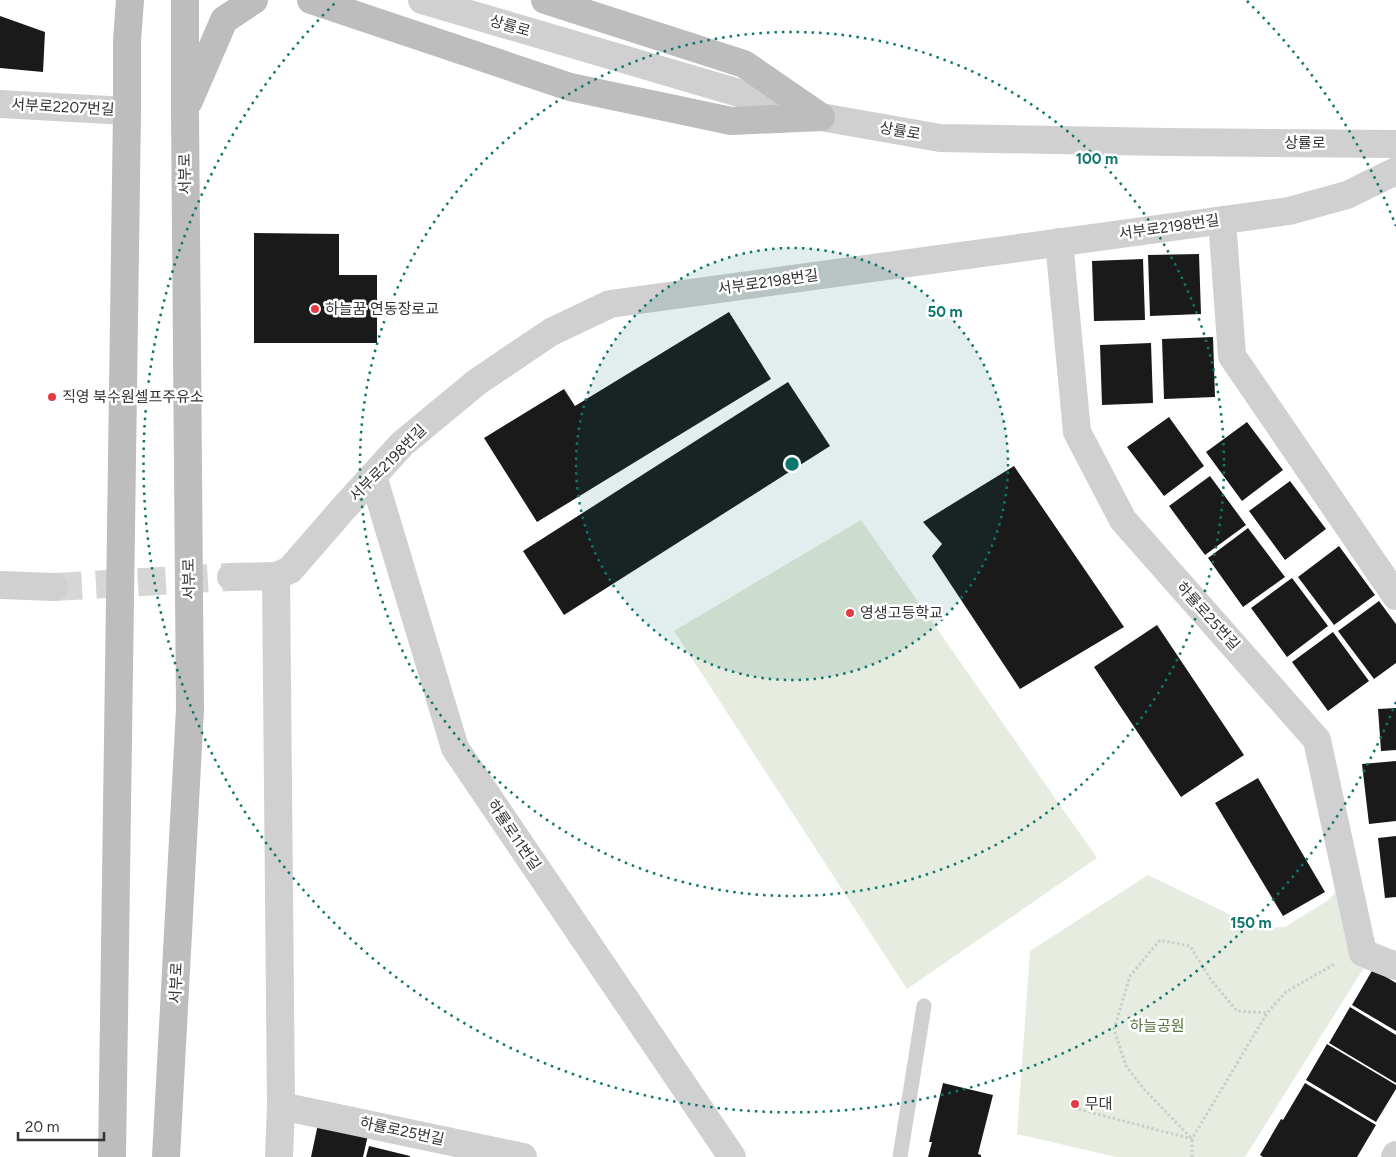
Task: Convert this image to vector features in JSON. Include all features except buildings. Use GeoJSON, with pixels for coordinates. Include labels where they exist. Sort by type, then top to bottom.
{"type":"FeatureCollection","features":[{"type":"Feature","properties":{"kind":"main road"},"geometry":{"type":"LineString","coordinates":[[112,1157],[127,111],[126,41],[130,0]]}},
{"type":"Feature","properties":{"kind":"main road","name":"서부로"},"geometry":{"type":"LineString","coordinates":[[166,1157],[190,709],[185,0]]}},
{"type":"Feature","properties":{"kind":"main road"},"geometry":{"type":"LineString","coordinates":[[185,111],[224,20],[254,0]]}},
{"type":"Feature","properties":{"kind":"main road"},"geometry":{"type":"LineString","coordinates":[[311,0],[570,87],[730,121],[821,117]]}},
{"type":"Feature","properties":{"kind":"main road"},"geometry":{"type":"LineString","coordinates":[[545,0],[744,64],[821,117]]}},
{"type":"Feature","properties":{"kind":"street","name":"상률로"},"geometry":{"type":"LineString","coordinates":[[422,0],[821,117],[940,138],[1396,144]]}},
{"type":"Feature","properties":{"kind":"street","name":"서부로2207번길"},"geometry":{"type":"LineString","coordinates":[[0,104],[127,111]]}},
{"type":"Feature","properties":{"kind":"street","name":"서부로2198번길"},"geometry":{"type":"LineString","coordinates":[[276,576],[290,570],[402,444],[477,382],[551,332],[610,304],[1289,210],[1346,195],[1396,171]]}},
{"type":"Feature","properties":{"kind":"street"},"geometry":{"type":"LineString","coordinates":[[1222,220],[1232,356],[1396,596]]}},
{"type":"Feature","properties":{"kind":"street","name":"하률로25번길"},"geometry":{"type":"LineString","coordinates":[[1059,242],[1077,432],[1123,520],[1318,740],[1363,953]]}},
{"type":"Feature","properties":{"kind":"street","name":"하률로11번길"},"geometry":{"type":"LineString","coordinates":[[373,476],[455,748],[732,1157]]}},
{"type":"Feature","properties":{"kind":"street"},"geometry":{"type":"LineString","coordinates":[[231,577],[276,576],[281,1106],[279,1157]]}},
{"type":"Feature","properties":{"kind":"street"},"geometry":{"type":"LineString","coordinates":[[0,585],[54,587]]}},
{"type":"Feature","properties":{"kind":"street"},"geometry":{"type":"LineString","coordinates":[[1363,953],[1396,966]]}},
{"type":"Feature","properties":{"kind":"street","name":"하률로25번길"},"geometry":{"type":"LineString","coordinates":[[281,1106],[523,1157]]}},
{"type":"Feature","properties":{"kind":"lane"},"geometry":{"type":"LineString","coordinates":[[900,1157],[924,1006]]}},
{"type":"Feature","properties":{"kind":"path"},"geometry":{"type":"LineString","coordinates":[[1192,1139],[1143,1088],[1126,1066],[1114,1028],[1130,976],[1160,940],[1190,946],[1211,980],[1237,1011],[1266,1013]]}},
{"type":"Feature","properties":{"kind":"path"},"geometry":{"type":"LineString","coordinates":[[1192,1157],[1192,1139],[1266,1013],[1286,992],[1337,962],[1363,953]]}},
{"type":"Feature","properties":{"kind":"path"},"geometry":{"type":"LineString","coordinates":[[1074,1108],[1192,1139]]}},
{"type":"Feature","properties":{"kind":"green space"},"geometry":{"type":"Polygon","coordinates":[[[861,520],[1097,858],[907,989],[674,631],[861,520]]]}},
{"type":"Feature","properties":{"kind":"green space","name":"하늘공원"},"geometry":{"type":"Polygon","coordinates":[[[1148,875],[1258,928],[1285,927],[1327,901],[1337,891],[1365,966],[1245,1157],[1116,1157],[1017,1134],[1030,951],[1148,875]]]}},
{"type":"Feature","properties":{"kind":"tunnel"},"geometry":{"type":"LineString","coordinates":[[54,587],[231,577]]}},
{"type":"Feature","properties":{"kind":"place","name":"하늘꿈 연동장로교"},"geometry":{"type":"Point","coordinates":[315,309]}},
{"type":"Feature","properties":{"kind":"place","name":"직영 북수원셀프주유소"},"geometry":{"type":"Point","coordinates":[52,397]}},
{"type":"Feature","properties":{"kind":"place","name":"영생고등학교"},"geometry":{"type":"Point","coordinates":[850,613]}},
{"type":"Feature","properties":{"kind":"place","name":"무대"},"geometry":{"type":"Point","coordinates":[1075,1104]}}]}
